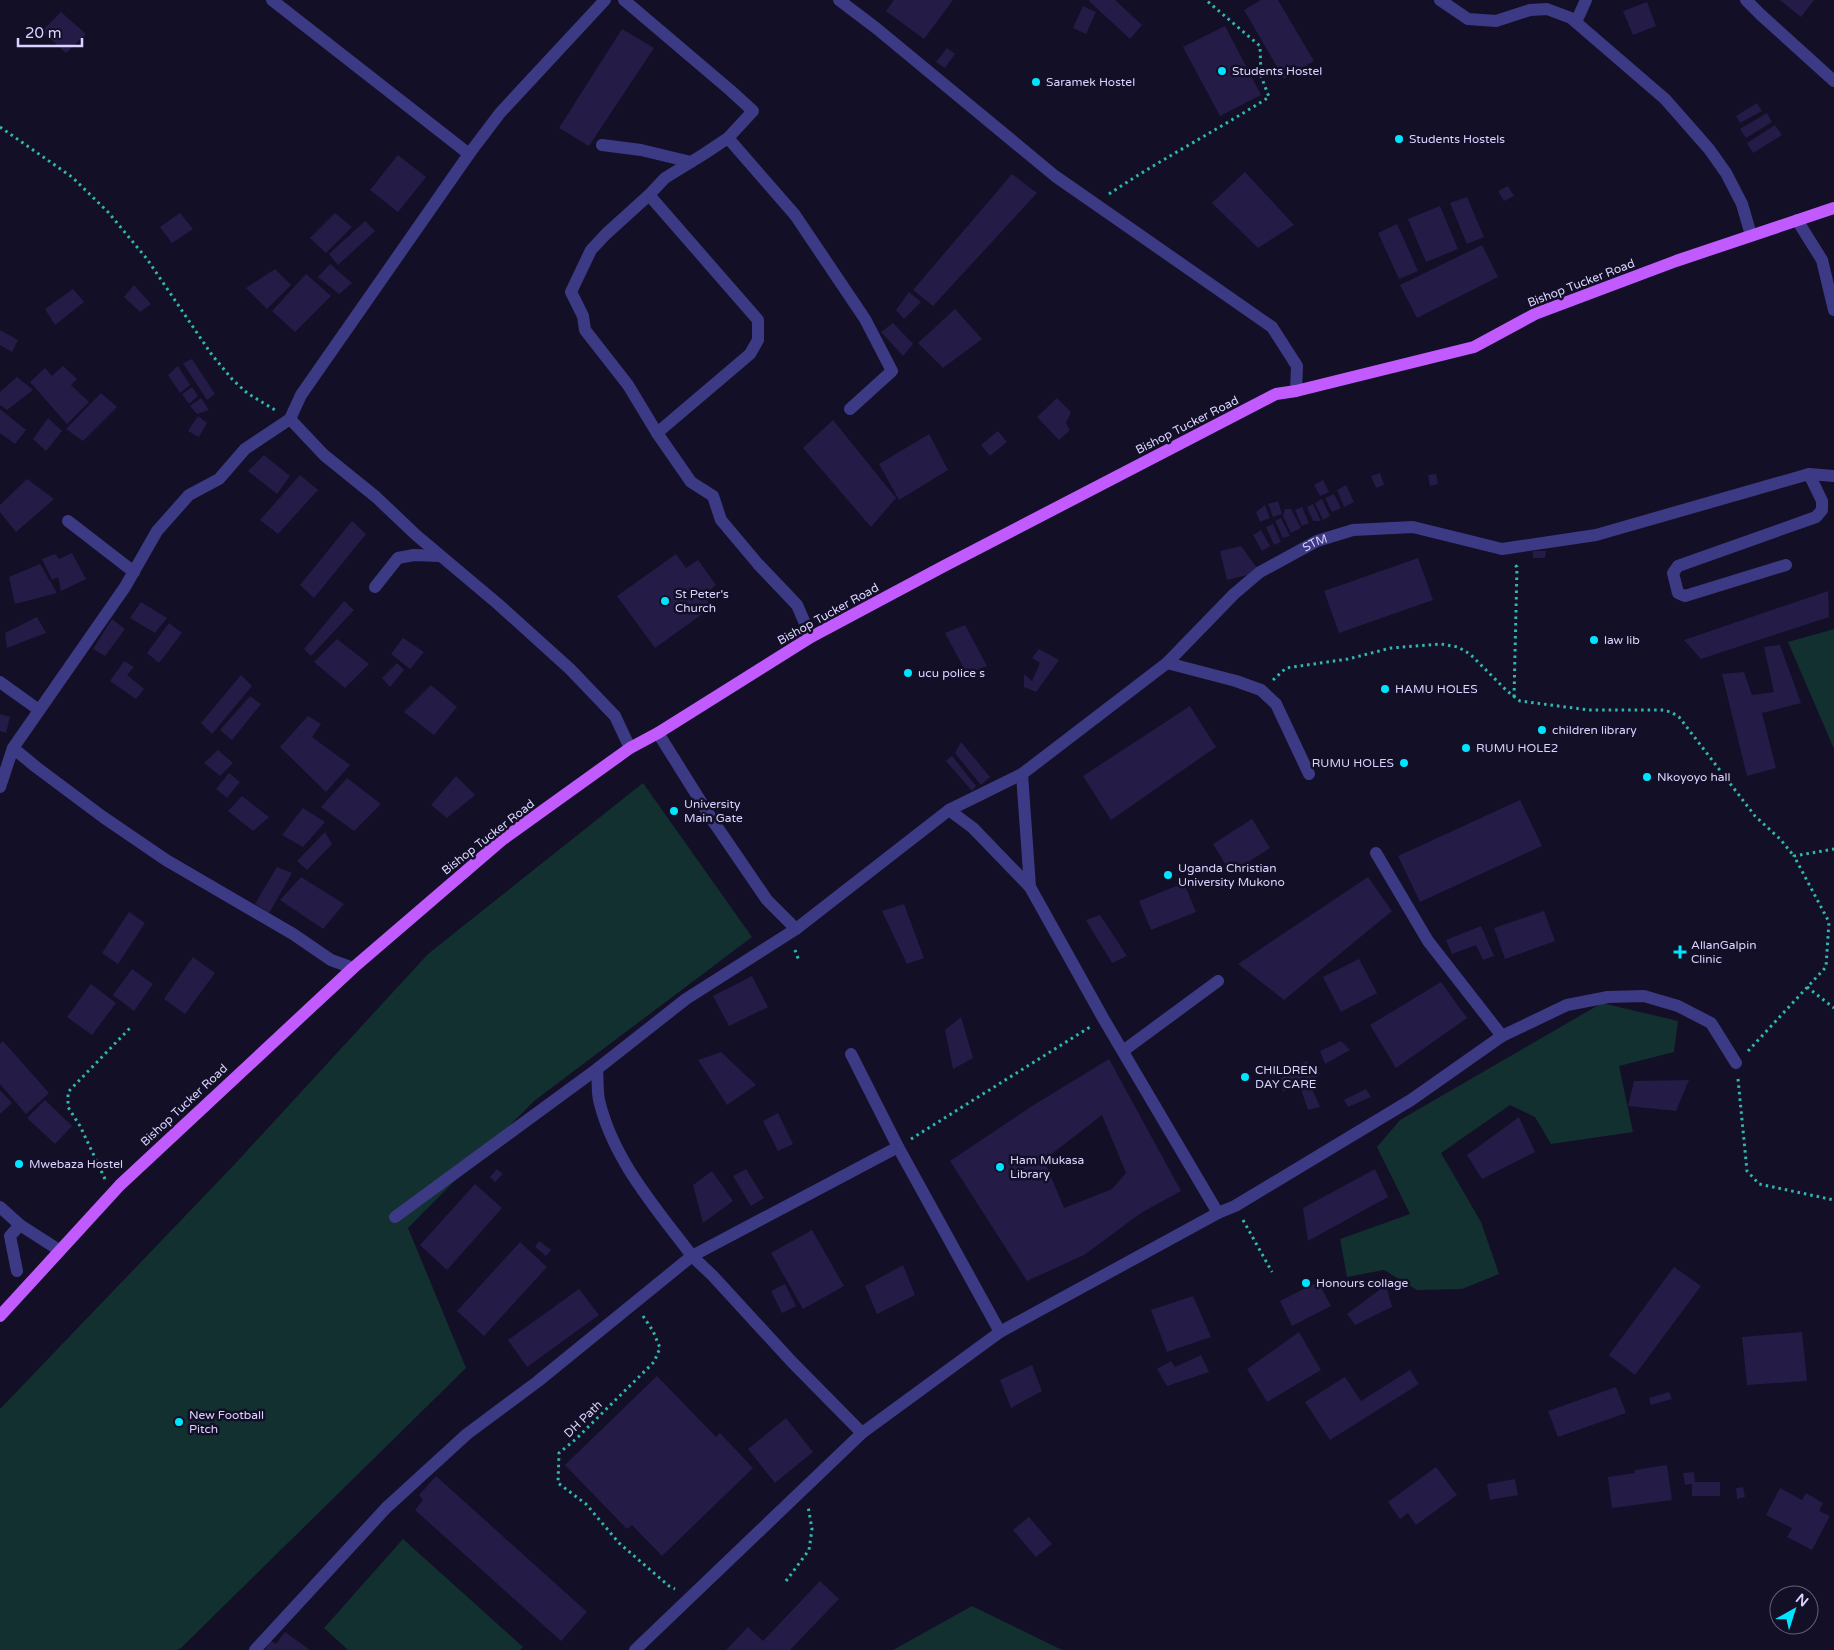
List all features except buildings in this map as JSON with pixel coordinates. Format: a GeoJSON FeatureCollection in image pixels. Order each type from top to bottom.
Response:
{"type":"FeatureCollection","features":[{"type":"Feature","properties":{"kind":"main road","name":"Bishop Tucker Road"},"geometry":{"type":"LineString","coordinates":[[0,1316],[120,1184],[353,968],[502,840],[630,748],[658,733],[812,637],[954,560],[1276,394],[1296,391],[1474,347],[1535,314],[1751,235],[1834,208]]}},
{"type":"Feature","properties":{"kind":"street"},"geometry":{"type":"LineString","coordinates":[[272,0],[469,154]]}},
{"type":"Feature","properties":{"kind":"street"},"geometry":{"type":"LineString","coordinates":[[0,787],[13,748],[125,587],[157,531],[189,496],[219,479],[245,449],[290,420],[301,395],[469,154],[500,113],[605,0]]}},
{"type":"Feature","properties":{"kind":"street"},"geometry":{"type":"LineString","coordinates":[[624,0],[753,111],[728,138],[665,178],[649,196],[591,250],[571,292],[583,316],[585,330],[628,385],[657,433],[691,482],[713,496],[720,520],[758,564],[798,605],[812,637]]}},
{"type":"Feature","properties":{"kind":"street"},"geometry":{"type":"LineString","coordinates":[[838,0],[876,28],[1055,176],[1272,327],[1296,366],[1296,391]]}},
{"type":"Feature","properties":{"kind":"street"},"geometry":{"type":"LineString","coordinates":[[1440,0],[1468,19],[1496,21],[1530,10],[1547,9],[1571,18],[1665,99],[1709,149],[1726,173],[1742,204],[1751,235]]}},
{"type":"Feature","properties":{"kind":"street"},"geometry":{"type":"LineString","coordinates":[[1576,22],[1586,0]]}},
{"type":"Feature","properties":{"kind":"street"},"geometry":{"type":"LineString","coordinates":[[1746,0],[1761,16],[1834,81]]}},
{"type":"Feature","properties":{"kind":"street"},"geometry":{"type":"LineString","coordinates":[[728,138],[795,215],[864,319],[892,371],[850,409]]}},
{"type":"Feature","properties":{"kind":"street"},"geometry":{"type":"LineString","coordinates":[[602,145],[641,150],[692,162]]}},
{"type":"Feature","properties":{"kind":"street"},"geometry":{"type":"LineString","coordinates":[[649,196],[758,320],[758,340],[750,354],[657,433]]}},
{"type":"Feature","properties":{"kind":"street"},"geometry":{"type":"LineString","coordinates":[[1798,220],[1822,260],[1834,310]]}},
{"type":"Feature","properties":{"kind":"street"},"geometry":{"type":"LineString","coordinates":[[290,420],[324,455],[376,497],[440,556],[498,604],[570,669],[615,716],[630,748]]}},
{"type":"Feature","properties":{"kind":"street"},"geometry":{"type":"LineString","coordinates":[[1809,474],[1834,476]]}},
{"type":"Feature","properties":{"kind":"street"},"geometry":{"type":"LineString","coordinates":[[1786,565],[1685,596],[1678,593],[1673,573],[1678,566],[1816,517],[1822,510],[1822,501],[1809,474]]}},
{"type":"Feature","properties":{"kind":"street","name":"STM"},"geometry":{"type":"LineString","coordinates":[[395,1217],[597,1069],[686,999],[796,929],[949,810],[1022,774],[1167,663],[1234,594],[1260,572],[1317,541],[1353,530],[1413,527],[1502,548],[1596,535],[1809,474]]}},
{"type":"Feature","properties":{"kind":"street"},"geometry":{"type":"LineString","coordinates":[[68,522],[134,572]]}},
{"type":"Feature","properties":{"kind":"street"},"geometry":{"type":"LineString","coordinates":[[375,587],[398,558],[414,555],[440,556]]}},
{"type":"Feature","properties":{"kind":"street"},"geometry":{"type":"LineString","coordinates":[[1167,663],[1236,681],[1261,690],[1276,704],[1309,774]]}},
{"type":"Feature","properties":{"kind":"street"},"geometry":{"type":"LineString","coordinates":[[0,682],[39,710]]}},
{"type":"Feature","properties":{"kind":"street"},"geometry":{"type":"LineString","coordinates":[[658,733],[713,821],[767,900],[796,929]]}},
{"type":"Feature","properties":{"kind":"street"},"geometry":{"type":"LineString","coordinates":[[13,748],[103,817],[166,860],[293,934],[331,960],[353,968]]}},
{"type":"Feature","properties":{"kind":"street"},"geometry":{"type":"LineString","coordinates":[[1022,774],[1030,887]]}},
{"type":"Feature","properties":{"kind":"street"},"geometry":{"type":"LineString","coordinates":[[949,810],[973,828],[1030,887],[1122,1051],[1218,1213]]}},
{"type":"Feature","properties":{"kind":"street"},"geometry":{"type":"LineString","coordinates":[[1376,854],[1428,941],[1502,1036]]}},
{"type":"Feature","properties":{"kind":"street"},"geometry":{"type":"LineString","coordinates":[[1122,1051],[1218,980]]}},
{"type":"Feature","properties":{"kind":"street"},"geometry":{"type":"LineString","coordinates":[[635,1650],[862,1433],[1000,1332],[1218,1213],[1235,1206],[1411,1100],[1502,1036],[1567,1005],[1608,998],[1644,996],[1678,1006],[1711,1023],[1736,1063]]}},
{"type":"Feature","properties":{"kind":"street"},"geometry":{"type":"LineString","coordinates":[[851,1054],[898,1147],[1000,1332]]}},
{"type":"Feature","properties":{"kind":"street"},"geometry":{"type":"LineString","coordinates":[[597,1069],[599,1099],[608,1128],[624,1163],[692,1256],[862,1433]]}},
{"type":"Feature","properties":{"kind":"street"},"geometry":{"type":"LineString","coordinates":[[255,1650],[393,1501],[466,1434],[537,1382],[692,1256],[898,1147]]}},
{"type":"Feature","properties":{"kind":"street"},"geometry":{"type":"LineString","coordinates":[[0,1207],[20,1225],[59,1250]]}},
{"type":"Feature","properties":{"kind":"street"},"geometry":{"type":"LineString","coordinates":[[17,1271],[10,1236],[20,1225]]}},
{"type":"Feature","properties":{"kind":"path"},"geometry":{"type":"LineString","coordinates":[[1098,205],[1102,198],[1140,173],[1177,150],[1225,125],[1269,97],[1261,76],[1260,46],[1206,0]]}},
{"type":"Feature","properties":{"kind":"path"},"geometry":{"type":"LineString","coordinates":[[0,127],[72,177],[108,212],[147,258],[212,356],[232,380],[247,393],[290,420]]}},
{"type":"Feature","properties":{"kind":"path"},"geometry":{"type":"LineString","coordinates":[[1514,698],[1517,567]]}},
{"type":"Feature","properties":{"kind":"path"},"geometry":{"type":"LineString","coordinates":[[1261,690],[1286,668],[1348,658],[1391,648],[1441,644],[1458,647],[1470,654],[1514,698],[1520,701],[1589,710],[1662,710],[1671,712],[1679,717],[1755,816],[1780,839],[1794,856],[1830,922],[1826,967],[1736,1063],[1747,1171],[1759,1184],[1834,1200]]}},
{"type":"Feature","properties":{"kind":"path"},"geometry":{"type":"LineString","coordinates":[[1794,856],[1834,849]]}},
{"type":"Feature","properties":{"kind":"path"},"geometry":{"type":"LineString","coordinates":[[1807,987],[1834,1008]]}},
{"type":"Feature","properties":{"kind":"path"},"geometry":{"type":"LineString","coordinates":[[898,1147],[1103,1018]]}},
{"type":"Feature","properties":{"kind":"path"},"geometry":{"type":"LineString","coordinates":[[120,1184],[104,1179],[80,1126],[68,1107],[68,1092],[131,1028]]}},
{"type":"Feature","properties":{"kind":"path"},"geometry":{"type":"LineString","coordinates":[[1235,1206],[1272,1272]]}},
{"type":"Feature","properties":{"kind":"path","name":"DH Path"},"geometry":{"type":"LineString","coordinates":[[635,1304],[653,1331],[660,1348],[654,1362],[576,1439],[559,1453],[558,1482],[586,1504],[619,1543],[669,1586],[691,1597]]}},
{"type":"Feature","properties":{"kind":"path"},"geometry":{"type":"LineString","coordinates":[[786,1581],[809,1550],[812,1529],[804,1489]]}},
{"type":"Feature","properties":{"kind":"green space"},"geometry":{"type":"Polygon","coordinates":[[[1834,629],[1834,749],[1788,642],[1834,629]]]}},
{"type":"Feature","properties":{"kind":"green space"},"geometry":{"type":"Polygon","coordinates":[[[643,783],[752,937],[534,1101],[408,1228],[466,1368],[181,1648],[177,1650],[0,1650],[0,1409],[233,1166],[428,954],[643,783]]]}},
{"type":"Feature","properties":{"kind":"green space"},"geometry":{"type":"Polygon","coordinates":[[[1602,1003],[1678,1021],[1674,1052],[1619,1066],[1633,1132],[1551,1144],[1535,1117],[1510,1105],[1441,1153],[1481,1222],[1499,1274],[1462,1289],[1417,1290],[1384,1270],[1347,1277],[1340,1239],[1410,1214],[1377,1147],[1400,1120],[1602,1003]]]}},
{"type":"Feature","properties":{"kind":"green space"},"geometry":{"type":"Polygon","coordinates":[[[403,1539],[523,1647],[520,1650],[348,1650],[324,1628],[403,1539]]]}},
{"type":"Feature","properties":{"kind":"green space"},"geometry":{"type":"Polygon","coordinates":[[[972,1606],[1062,1650],[893,1650],[972,1606]]]}},
{"type":"Feature","properties":{"kind":"place","name":"Students Hostel"},"geometry":{"type":"Point","coordinates":[1222,71]}},
{"type":"Feature","properties":{"kind":"place","name":"Saramek Hostel"},"geometry":{"type":"Point","coordinates":[1036,82]}},
{"type":"Feature","properties":{"kind":"place","name":"Students Hostels"},"geometry":{"type":"Point","coordinates":[1399,139]}},
{"type":"Feature","properties":{"kind":"place","name":"St Peter's Church"},"geometry":{"type":"Point","coordinates":[665,601]}},
{"type":"Feature","properties":{"kind":"place","name":"law lib"},"geometry":{"type":"Point","coordinates":[1594,640]}},
{"type":"Feature","properties":{"kind":"place","name":"ucu police s"},"geometry":{"type":"Point","coordinates":[908,673]}},
{"type":"Feature","properties":{"kind":"place","name":"HAMU HOLES"},"geometry":{"type":"Point","coordinates":[1385,689]}},
{"type":"Feature","properties":{"kind":"place","name":"children library"},"geometry":{"type":"Point","coordinates":[1542,730]}},
{"type":"Feature","properties":{"kind":"place","name":"RUMU HOLE2"},"geometry":{"type":"Point","coordinates":[1466,748]}},
{"type":"Feature","properties":{"kind":"place","name":"RUMU HOLES"},"geometry":{"type":"Point","coordinates":[1404,763]}},
{"type":"Feature","properties":{"kind":"place","name":"Nkoyoyo hall"},"geometry":{"type":"Point","coordinates":[1647,777]}},
{"type":"Feature","properties":{"kind":"place","name":"University Main Gate"},"geometry":{"type":"Point","coordinates":[674,811]}},
{"type":"Feature","properties":{"kind":"place","name":"Uganda Christian University Mukono"},"geometry":{"type":"Point","coordinates":[1168,875]}},
{"type":"Feature","properties":{"kind":"place","name":"AllanGalpin Clinic"},"geometry":{"type":"Point","coordinates":[1680,952]}},
{"type":"Feature","properties":{"kind":"place","name":"CHILDREN DAY CARE"},"geometry":{"type":"Point","coordinates":[1245,1077]}},
{"type":"Feature","properties":{"kind":"place","name":"Mwebaza Hostel"},"geometry":{"type":"Point","coordinates":[19,1164]}},
{"type":"Feature","properties":{"kind":"place","name":"Ham Mukasa Library"},"geometry":{"type":"Point","coordinates":[1000,1167]}},
{"type":"Feature","properties":{"kind":"place","name":"Honours collage"},"geometry":{"type":"Point","coordinates":[1306,1283]}},
{"type":"Feature","properties":{"kind":"place","name":"New Football Pitch"},"geometry":{"type":"Point","coordinates":[179,1422]}}]}
